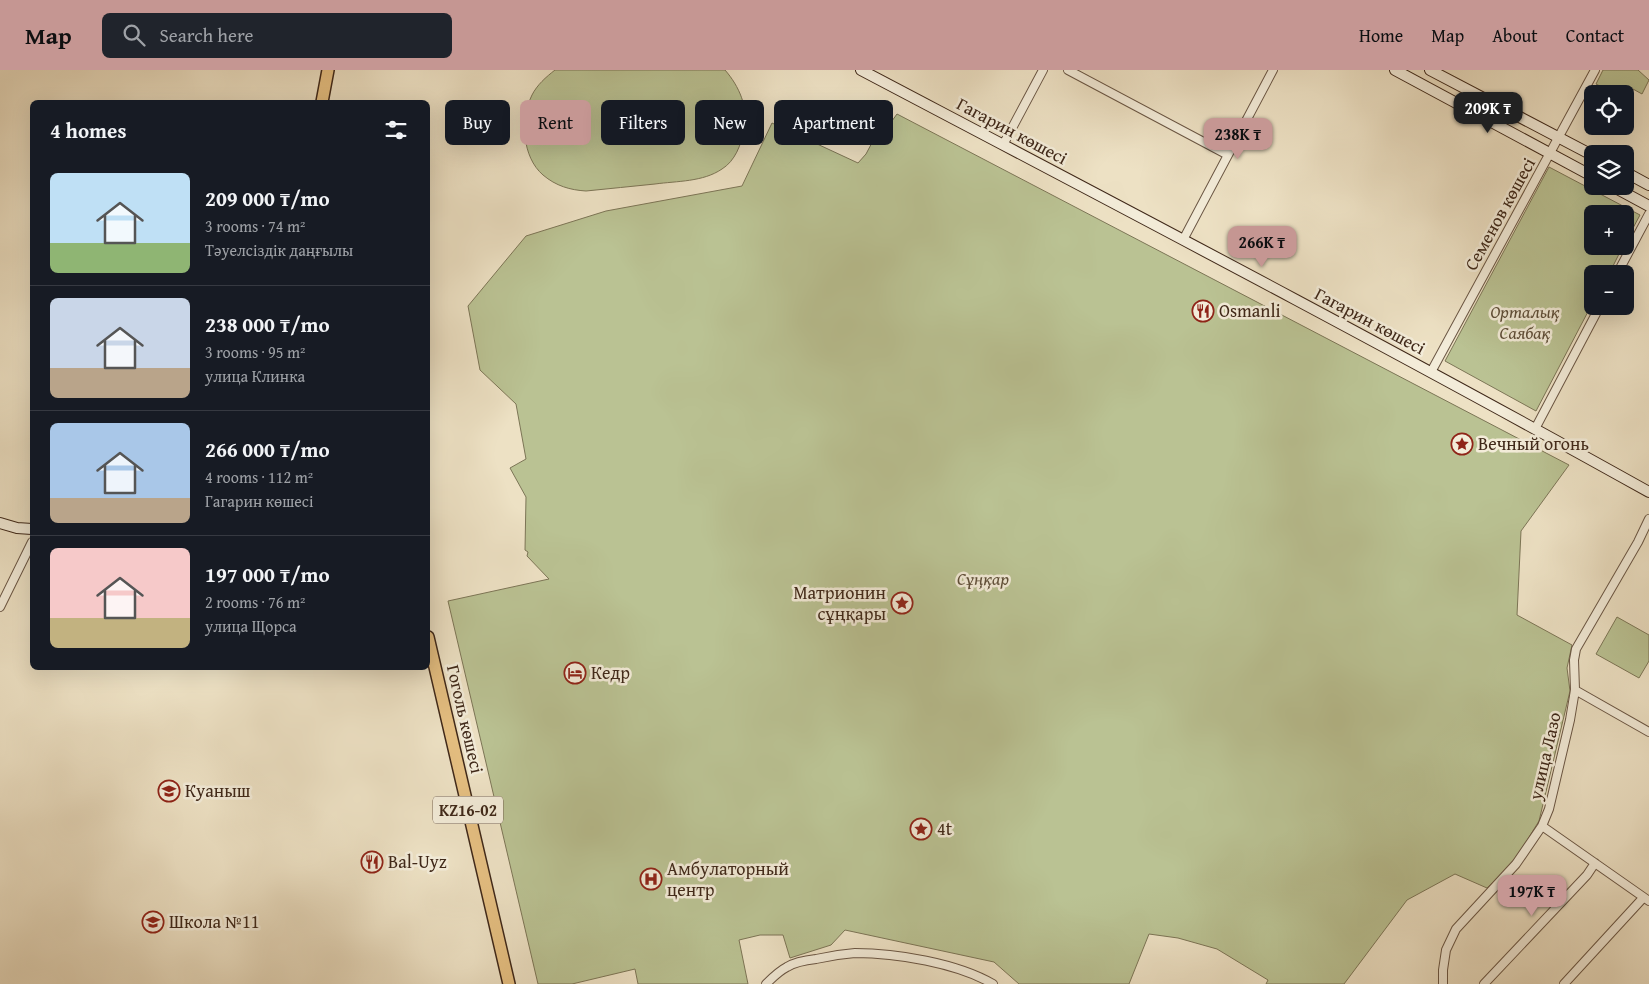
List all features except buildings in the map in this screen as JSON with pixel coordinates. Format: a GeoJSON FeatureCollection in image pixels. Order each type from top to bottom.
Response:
{"type":"FeatureCollection","features":[{"type":"Feature","properties":{"kind":"main road"},"geometry":{"type":"LineString","coordinates":[[322,100],[328,70]]}},
{"type":"Feature","properties":{"kind":"main road","name":"Гоголь көшесі"},"geometry":{"type":"LineString","coordinates":[[430,646],[508,984]]}},
{"type":"Feature","properties":{"kind":"street","name":"Гагарин көшесі"},"geometry":{"type":"LineString","coordinates":[[861,70],[1431,372],[1649,492]]}},
{"type":"Feature","properties":{"kind":"street"},"geometry":{"type":"LineString","coordinates":[[1004,145],[1044,70]]}},
{"type":"Feature","properties":{"kind":"street"},"geometry":{"type":"LineString","coordinates":[[1068,70],[1228,155]]}},
{"type":"Feature","properties":{"kind":"street"},"geometry":{"type":"LineString","coordinates":[[1183,240],[1272,70]]}},
{"type":"Feature","properties":{"kind":"street"},"geometry":{"type":"LineString","coordinates":[[1395,70],[1584,172]]}},
{"type":"Feature","properties":{"kind":"street"},"geometry":{"type":"LineString","coordinates":[[1430,70],[1584,151]]}},
{"type":"Feature","properties":{"kind":"street","name":"Семенов көшесі"},"geometry":{"type":"LineString","coordinates":[[1431,372],[1595,70]]}},
{"type":"Feature","properties":{"kind":"street"},"geometry":{"type":"LineString","coordinates":[[1634,177],[1649,185]]}},
{"type":"Feature","properties":{"kind":"street"},"geometry":{"type":"LineString","coordinates":[[1629,195],[1649,206]]}},
{"type":"Feature","properties":{"kind":"street"},"geometry":{"type":"LineString","coordinates":[[1622,265],[1649,214]]}},
{"type":"Feature","properties":{"kind":"street"},"geometry":{"type":"LineString","coordinates":[[1535,429],[1595,315]]}},
{"type":"Feature","properties":{"kind":"street","name":"улица Лазо"},"geometry":{"type":"LineString","coordinates":[[1443,984],[1446,950],[1456,928],[1516,864],[1542,826],[1549,810],[1570,720],[1575,690],[1574,660],[1576,649],[1649,520]]}},
{"type":"Feature","properties":{"kind":"street"},"geometry":{"type":"LineString","coordinates":[[0,523],[17,528],[30,529]]}},
{"type":"Feature","properties":{"kind":"street"},"geometry":{"type":"LineString","coordinates":[[0,607],[30,546]]}},
{"type":"Feature","properties":{"kind":"street"},"geometry":{"type":"LineString","coordinates":[[1575,690],[1649,732]]}},
{"type":"Feature","properties":{"kind":"street"},"geometry":{"type":"LineString","coordinates":[[1542,826],[1646,900],[1564,984]]}},
{"type":"Feature","properties":{"kind":"street"},"geometry":{"type":"LineString","coordinates":[[1484,984],[1587,875],[1595,863]]}},
{"type":"Feature","properties":{"kind":"street"},"geometry":{"type":"LineString","coordinates":[[766,984],[788,966],[808,960],[854,953],[901,957],[933,963],[959,969],[981,977],[993,984]]}},
{"type":"Feature","properties":{"kind":"green space"},"geometry":{"type":"Polygon","coordinates":[[[555,70],[725,70],[735,83],[742,100],[695,100],[695,145],[740,145],[727,166],[698,179],[586,191],[574,190],[558,185],[543,175],[536,167],[526,145],[591,145],[591,100],[530,100],[542,81],[555,70]]]}},
{"type":"Feature","properties":{"kind":"green space"},"geometry":{"type":"Polygon","coordinates":[[[1603,70],[1638,70],[1649,80],[1642,94],[1634,90],[1634,85],[1596,84],[1603,70]]]}},
{"type":"Feature","properties":{"kind":"green space","name":"Сұңқар"},"geometry":{"type":"Polygon","coordinates":[[[897,114],[1569,465],[1521,531],[1517,615],[1572,645],[1567,668],[1570,691],[1539,821],[1513,863],[1487,888],[1455,874],[1407,900],[1344,984],[1266,984],[1268,980],[1217,949],[1178,938],[1149,934],[1129,984],[1019,984],[994,962],[845,930],[831,945],[790,958],[783,935],[760,935],[739,940],[748,984],[638,984],[635,969],[572,984],[538,984],[448,601],[549,579],[527,556],[528,552],[525,550],[526,497],[510,468],[526,459],[516,404],[480,370],[468,306],[526,236],[606,211],[742,186],[762,145],[764,145],[764,140],[772,123],[774,124],[774,145],[819,145],[858,163],[871,145],[893,145],[893,120],[897,114]]]}},
{"type":"Feature","properties":{"kind":"green space","name":"Орталық Саябақ"},"geometry":{"type":"Polygon","coordinates":[[[1549,167],[1584,185],[1584,195],[1602,195],[1621,205],[1584,205],[1584,255],[1618,255],[1614,265],[1584,265],[1584,315],[1586,315],[1536,411],[1445,361],[1549,167]]]}},
{"type":"Feature","properties":{"kind":"green space","name":"Орталық Саябақ"},"geometry":{"type":"Polygon","coordinates":[[[1634,212],[1640,215],[1634,226],[1634,212]]]}},
{"type":"Feature","properties":{"kind":"green space"},"geometry":{"type":"Polygon","coordinates":[[[1617,617],[1649,635],[1649,661],[1639,678],[1596,654],[1617,617]]]}},
{"type":"Feature","properties":{"kind":"place","name":"Osmanli"},"geometry":{"type":"Point","coordinates":[1203,311]}},
{"type":"Feature","properties":{"kind":"place","name":"Вечный огонь"},"geometry":{"type":"Point","coordinates":[1462,444]}},
{"type":"Feature","properties":{"kind":"place","name":"Матрионин сұңқары"},"geometry":{"type":"Point","coordinates":[902,603]}},
{"type":"Feature","properties":{"kind":"place","name":"Кедр"},"geometry":{"type":"Point","coordinates":[575,673]}},
{"type":"Feature","properties":{"kind":"place","name":"Куаныш"},"geometry":{"type":"Point","coordinates":[169,791]}},
{"type":"Feature","properties":{"kind":"place","name":"4t"},"geometry":{"type":"Point","coordinates":[921,829]}},
{"type":"Feature","properties":{"kind":"place","name":"Bal-Uyz"},"geometry":{"type":"Point","coordinates":[372,862]}},
{"type":"Feature","properties":{"kind":"place","name":"Амбулаторный центр"},"geometry":{"type":"Point","coordinates":[651,879]}},
{"type":"Feature","properties":{"kind":"place","name":"Школа №11"},"geometry":{"type":"Point","coordinates":[153,922]}}]}
